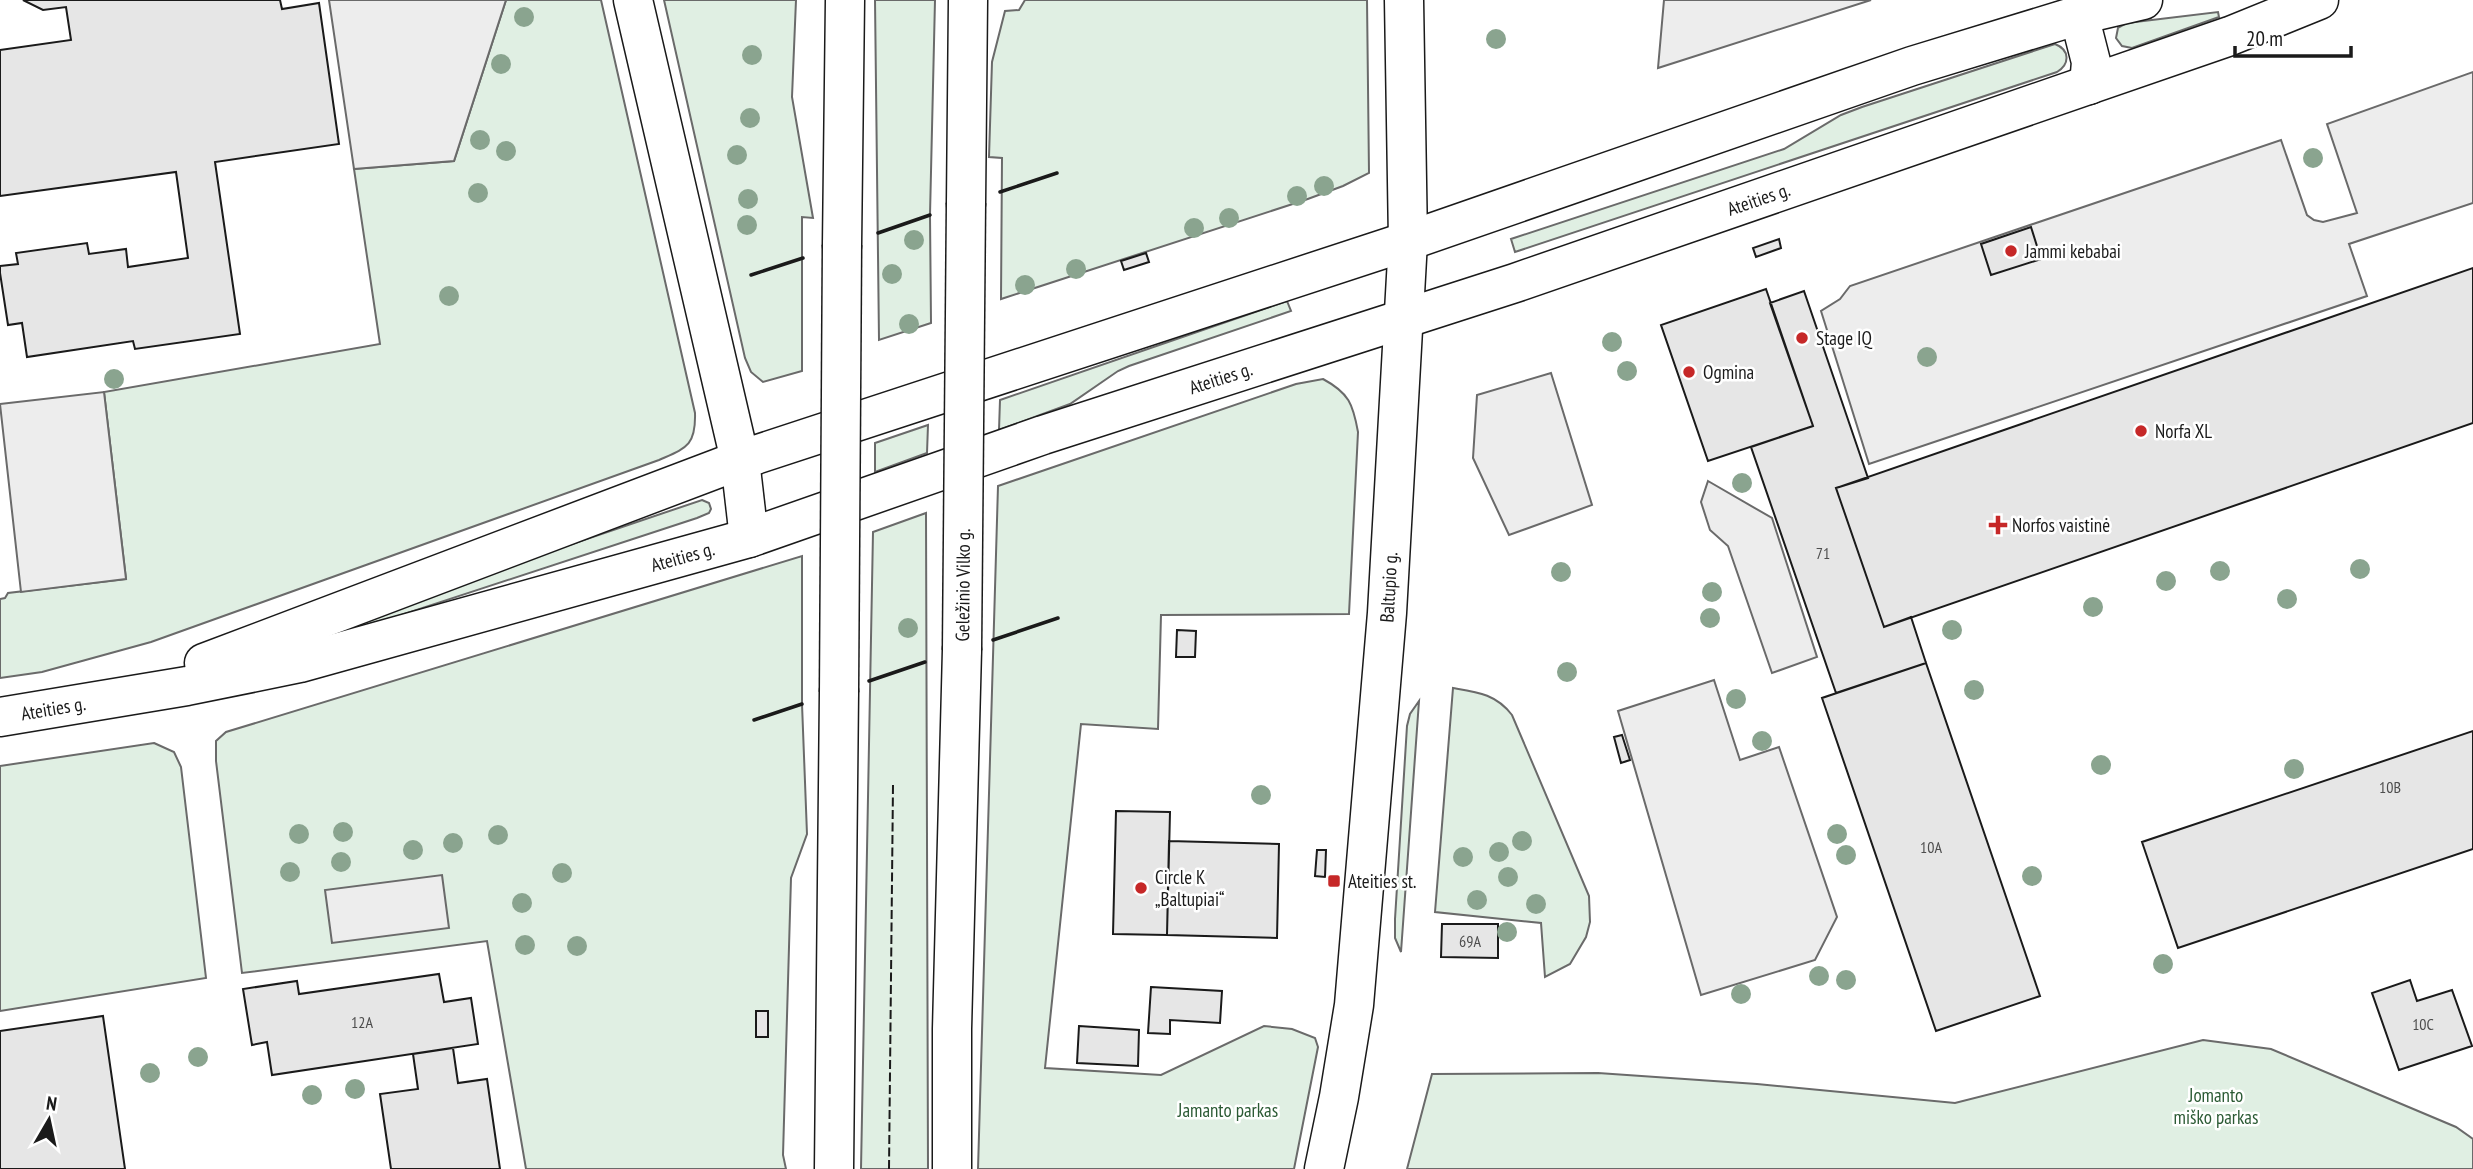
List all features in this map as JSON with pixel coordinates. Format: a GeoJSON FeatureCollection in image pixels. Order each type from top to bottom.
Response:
{"type":"FeatureCollection","features":[{"type":"Feature","properties":{"kind":"main road"},"geometry":{"type":"LineString","coordinates":[[633,0],[740,460],[749,538]]}},
{"type":"Feature","properties":{"kind":"main road"},"geometry":{"type":"LineString","coordinates":[[834,1169],[845,0]]}},
{"type":"Feature","properties":{"kind":"main road","name":"Geležinio Vilko g."},"geometry":{"type":"LineString","coordinates":[[952,1169],[952,1029],[962,650],[968,0]]}},
{"type":"Feature","properties":{"kind":"main road","name":"Baltupio g."},"geometry":{"type":"LineString","coordinates":[[1324,1169],[1354,1005],[1388,599],[1408,241],[1404,0]]}},
{"type":"Feature","properties":{"kind":"main road","name":"Ateities g."},"geometry":{"type":"LineString","coordinates":[[107,700],[740,460],[1408,241],[1912,66],[2078,15],[2143,0]]}},
{"type":"Feature","properties":{"kind":"main road","name":"Ateities g."},"geometry":{"type":"LineString","coordinates":[[0,717],[107,700],[300,663],[749,538],[1043,435],[1404,319],[2089,85],[2230,36],[2319,0]]}},
{"type":"Feature","properties":{"kind":"main road"},"geometry":{"type":"LineString","coordinates":[[2078,15],[2091,62],[2089,85]]}},
{"type":"Feature","properties":{"kind":"green space"},"geometry":{"type":"Polygon","coordinates":[[[506,0],[601,0],[695,413],[694,433],[688,444],[659,460],[151,642],[42,672],[0,678],[0,599],[5,598],[8,593],[126,579],[104,392],[380,344],[354,169],[454,161],[506,0]]]}},
{"type":"Feature","properties":{"kind":"green space"},"geometry":{"type":"Polygon","coordinates":[[[664,0],[796,0],[792,97],[813,218],[802,217],[802,371],[763,382],[751,372],[745,358],[664,0]]]}},
{"type":"Feature","properties":{"kind":"green space"},"geometry":{"type":"Polygon","coordinates":[[[875,0],[935,0],[930,215],[931,323],[879,340],[875,0]]]}},
{"type":"Feature","properties":{"kind":"green space"},"geometry":{"type":"Polygon","coordinates":[[[1025,0],[1367,0],[1369,173],[1305,200],[1001,299],[1002,158],[989,157],[992,62],[1005,11],[1019,10],[1025,0]]]}},
{"type":"Feature","properties":{"kind":"green space"},"geometry":{"type":"Polygon","coordinates":[[[2218,12],[2219,17],[2132,48],[2122,46],[2116,38],[2118,28],[2127,23],[2218,12]]]}},
{"type":"Feature","properties":{"kind":"green space"},"geometry":{"type":"Polygon","coordinates":[[[2055,44],[2066,53],[2066,61],[2057,72],[1515,252],[1511,239],[1784,149],[1841,115],[2055,44]]]}},
{"type":"Feature","properties":{"kind":"green space"},"geometry":{"type":"Polygon","coordinates":[[[1287,301],[1291,311],[1129,366],[1070,404],[999,430],[1000,400],[1287,301]]]}},
{"type":"Feature","properties":{"kind":"green space","name":"Jamanto parkas"},"geometry":{"type":"Polygon","coordinates":[[[1323,379],[1339,389],[1348,400],[1358,432],[1349,614],[1161,615],[1158,729],[1081,724],[1045,1068],[1161,1075],[1264,1026],[1292,1029],[1315,1038],[1318,1047],[1294,1169],[978,1169],[998,486],[1296,384],[1323,379]]]}},
{"type":"Feature","properties":{"kind":"green space"},"geometry":{"type":"Polygon","coordinates":[[[928,425],[927,453],[875,472],[875,443],[928,425]]]}},
{"type":"Feature","properties":{"kind":"green space"},"geometry":{"type":"Polygon","coordinates":[[[702,500],[709,503],[711,509],[709,513],[697,518],[221,674],[220,663],[702,500]]]}},
{"type":"Feature","properties":{"kind":"green space"},"geometry":{"type":"Polygon","coordinates":[[[926,513],[928,1169],[861,1169],[873,532],[926,513]]]}},
{"type":"Feature","properties":{"kind":"green space"},"geometry":{"type":"Polygon","coordinates":[[[802,556],[802,704],[807,834],[791,878],[783,1155],[786,1169],[526,1169],[487,941],[242,973],[216,761],[216,741],[226,732],[802,556]]]}},
{"type":"Feature","properties":{"kind":"green space"},"geometry":{"type":"Polygon","coordinates":[[[1453,688],[1493,698],[1512,715],[1589,896],[1590,922],[1586,937],[1570,964],[1545,977],[1541,923],[1435,912],[1453,688]]]}},
{"type":"Feature","properties":{"kind":"green space"},"geometry":{"type":"Polygon","coordinates":[[[1419,701],[1401,952],[1395,938],[1395,919],[1407,726],[1410,714],[1419,701]]]}},
{"type":"Feature","properties":{"kind":"green space"},"geometry":{"type":"Polygon","coordinates":[[[154,743],[174,752],[181,767],[206,978],[0,1011],[0,766],[154,743]]]}},
{"type":"Feature","properties":{"kind":"green space","name":"Jomanto miško parkas"},"geometry":{"type":"Polygon","coordinates":[[[2203,1040],[2271,1049],[2456,1127],[2473,1139],[2473,1169],[1407,1169],[1432,1074],[1598,1073],[1757,1084],[1955,1103],[2203,1040]]]}},
{"type":"Feature","properties":{"kind":"shaded area"},"geometry":{"type":"Polygon","coordinates":[[[329,0],[506,0],[454,161],[354,169],[329,0]]]}},
{"type":"Feature","properties":{"kind":"shaded area"},"geometry":{"type":"Polygon","coordinates":[[[1664,0],[1871,0],[1658,68],[1664,0]]]}},
{"type":"Feature","properties":{"kind":"shaded area"},"geometry":{"type":"Polygon","coordinates":[[[2473,72],[2473,203],[2349,244],[2367,296],[1869,464],[1821,311],[1840,299],[1850,286],[2281,140],[2307,215],[2323,222],[2357,213],[2327,124],[2473,72]]]}},
{"type":"Feature","properties":{"kind":"shaded area"},"geometry":{"type":"Polygon","coordinates":[[[1551,373],[1592,505],[1509,535],[1473,458],[1477,395],[1551,373]]]}},
{"type":"Feature","properties":{"kind":"shaded area"},"geometry":{"type":"Polygon","coordinates":[[[104,392],[126,579],[21,592],[0,404],[104,392]]]}},
{"type":"Feature","properties":{"kind":"shaded area"},"geometry":{"type":"Polygon","coordinates":[[[1708,481],[1772,518],[1817,657],[1772,673],[1728,546],[1710,530],[1701,502],[1708,481]]]}},
{"type":"Feature","properties":{"kind":"shaded area"},"geometry":{"type":"Polygon","coordinates":[[[1714,680],[1740,760],[1779,747],[1837,917],[1815,960],[1701,995],[1618,711],[1714,680]]]}},
{"type":"Feature","properties":{"kind":"shaded area"},"geometry":{"type":"Polygon","coordinates":[[[442,875],[449,928],[332,943],[325,890],[442,875]]]}},
{"type":"Feature","properties":{"kind":"building"},"geometry":{"type":"Polygon","coordinates":[[[23,0],[280,0],[282,9],[319,3],[339,144],[215,162],[240,334],[135,349],[133,341],[27,357],[22,323],[8,325],[0,273],[0,266],[18,264],[16,253],[87,243],[89,254],[126,249],[128,267],[188,258],[176,172],[0,196],[0,50],[71,40],[66,7],[43,10],[23,0]]]}},
{"type":"Feature","properties":{"kind":"building","name":"Jammi kebabai"},"geometry":{"type":"Polygon","coordinates":[[[2031,227],[2041,259],[1991,275],[1981,244],[2031,227]]]}},
{"type":"Feature","properties":{"kind":"building"},"geometry":{"type":"Polygon","coordinates":[[[1779,239],[1781,248],[1756,257],[1753,248],[1779,239]]]}},
{"type":"Feature","properties":{"kind":"building"},"geometry":{"type":"Polygon","coordinates":[[[1146,253],[1149,262],[1124,270],[1121,261],[1146,253]]]}},
{"type":"Feature","properties":{"kind":"building"},"geometry":{"type":"Polygon","coordinates":[[[2473,268],[2473,423],[1884,627],[1836,488],[2473,268]]]}},
{"type":"Feature","properties":{"kind":"building"},"geometry":{"type":"Polygon","coordinates":[[[1766,289],[1813,426],[1708,461],[1661,325],[1766,289]]]}},
{"type":"Feature","properties":{"kind":"building"},"geometry":{"type":"Polygon","coordinates":[[[1804,291],[1868,478],[1836,488],[1884,627],[1911,617],[1926,663],[1836,693],[1751,447],[1813,426],[1770,303],[1804,291]]]}},
{"type":"Feature","properties":{"kind":"building"},"geometry":{"type":"Polygon","coordinates":[[[1177,630],[1196,631],[1195,657],[1176,657],[1177,630]]]}},
{"type":"Feature","properties":{"kind":"building"},"geometry":{"type":"Polygon","coordinates":[[[1926,663],[2040,996],[1936,1031],[1822,698],[1926,663]]]}},
{"type":"Feature","properties":{"kind":"building"},"geometry":{"type":"Polygon","coordinates":[[[2473,731],[2473,849],[2178,948],[2142,842],[2473,731]]]}},
{"type":"Feature","properties":{"kind":"building"},"geometry":{"type":"Polygon","coordinates":[[[1622,735],[1630,760],[1621,763],[1614,737],[1622,735]]]}},
{"type":"Feature","properties":{"kind":"building","name":"Circle K „Baltupiai“"},"geometry":{"type":"Polygon","coordinates":[[[1116,811],[1170,812],[1167,935],[1113,934],[1116,811]]]}},
{"type":"Feature","properties":{"kind":"building"},"geometry":{"type":"Polygon","coordinates":[[[1169,841],[1279,844],[1277,938],[1167,935],[1169,841]]]}},
{"type":"Feature","properties":{"kind":"building"},"geometry":{"type":"Polygon","coordinates":[[[1317,850],[1326,850],[1325,877],[1315,876],[1317,850]]]}},
{"type":"Feature","properties":{"kind":"building"},"geometry":{"type":"Polygon","coordinates":[[[1442,924],[1498,924],[1498,958],[1441,957],[1442,924]]]}},
{"type":"Feature","properties":{"kind":"building"},"geometry":{"type":"Polygon","coordinates":[[[439,974],[444,1002],[471,998],[478,1044],[272,1075],[267,1042],[252,1045],[243,989],[297,981],[299,994],[439,974]]]}},
{"type":"Feature","properties":{"kind":"building"},"geometry":{"type":"Polygon","coordinates":[[[2410,980],[2417,1001],[2452,990],[2472,1046],[2399,1070],[2372,993],[2410,980]]]}},
{"type":"Feature","properties":{"kind":"building"},"geometry":{"type":"Polygon","coordinates":[[[1151,987],[1222,991],[1220,1023],[1170,1020],[1170,1034],[1148,1033],[1151,987]]]}},
{"type":"Feature","properties":{"kind":"building"},"geometry":{"type":"Polygon","coordinates":[[[756,1011],[768,1011],[768,1037],[756,1037],[756,1011]]]}},
{"type":"Feature","properties":{"kind":"building"},"geometry":{"type":"Polygon","coordinates":[[[103,1016],[125,1169],[0,1169],[0,1031],[103,1016]]]}},
{"type":"Feature","properties":{"kind":"building"},"geometry":{"type":"Polygon","coordinates":[[[1079,1026],[1139,1030],[1138,1066],[1077,1063],[1079,1026]]]}},
{"type":"Feature","properties":{"kind":"building"},"geometry":{"type":"Polygon","coordinates":[[[453,1048],[458,1083],[487,1079],[500,1169],[391,1169],[380,1094],[418,1089],[413,1054],[453,1048]]]}},
{"type":"Feature","properties":{"kind":"fence"},"geometry":{"type":"LineString","coordinates":[[889,1169],[893,785]]}},
{"type":"Feature","properties":{"kind":"wall"},"geometry":{"type":"LineString","coordinates":[[1000,192],[1057,173]]}},
{"type":"Feature","properties":{"kind":"wall"},"geometry":{"type":"LineString","coordinates":[[878,233],[930,215]]}},
{"type":"Feature","properties":{"kind":"wall"},"geometry":{"type":"LineString","coordinates":[[751,275],[803,258]]}},
{"type":"Feature","properties":{"kind":"wall"},"geometry":{"type":"LineString","coordinates":[[993,640],[1058,618]]}},
{"type":"Feature","properties":{"kind":"wall"},"geometry":{"type":"LineString","coordinates":[[869,681],[925,662]]}},
{"type":"Feature","properties":{"kind":"wall"},"geometry":{"type":"LineString","coordinates":[[754,720],[802,704]]}},
{"type":"Feature","properties":{"kind":"place","name":"Jammi kebabai"},"geometry":{"type":"Point","coordinates":[2011,251]}},
{"type":"Feature","properties":{"kind":"place","name":"Stage IQ"},"geometry":{"type":"Point","coordinates":[1802,338]}},
{"type":"Feature","properties":{"kind":"place","name":"Ogmina"},"geometry":{"type":"Point","coordinates":[1689,372]}},
{"type":"Feature","properties":{"kind":"place","name":"Norfa XL"},"geometry":{"type":"Point","coordinates":[2141,431]}},
{"type":"Feature","properties":{"kind":"place","name":"Norfos vaistinė"},"geometry":{"type":"Point","coordinates":[1998,525]}},
{"type":"Feature","properties":{"kind":"place","name":"Ateities st."},"geometry":{"type":"Point","coordinates":[1334,881]}},
{"type":"Feature","properties":{"kind":"place","name":"Circle K „Baltupiai“"},"geometry":{"type":"Point","coordinates":[1141,888]}}]}
